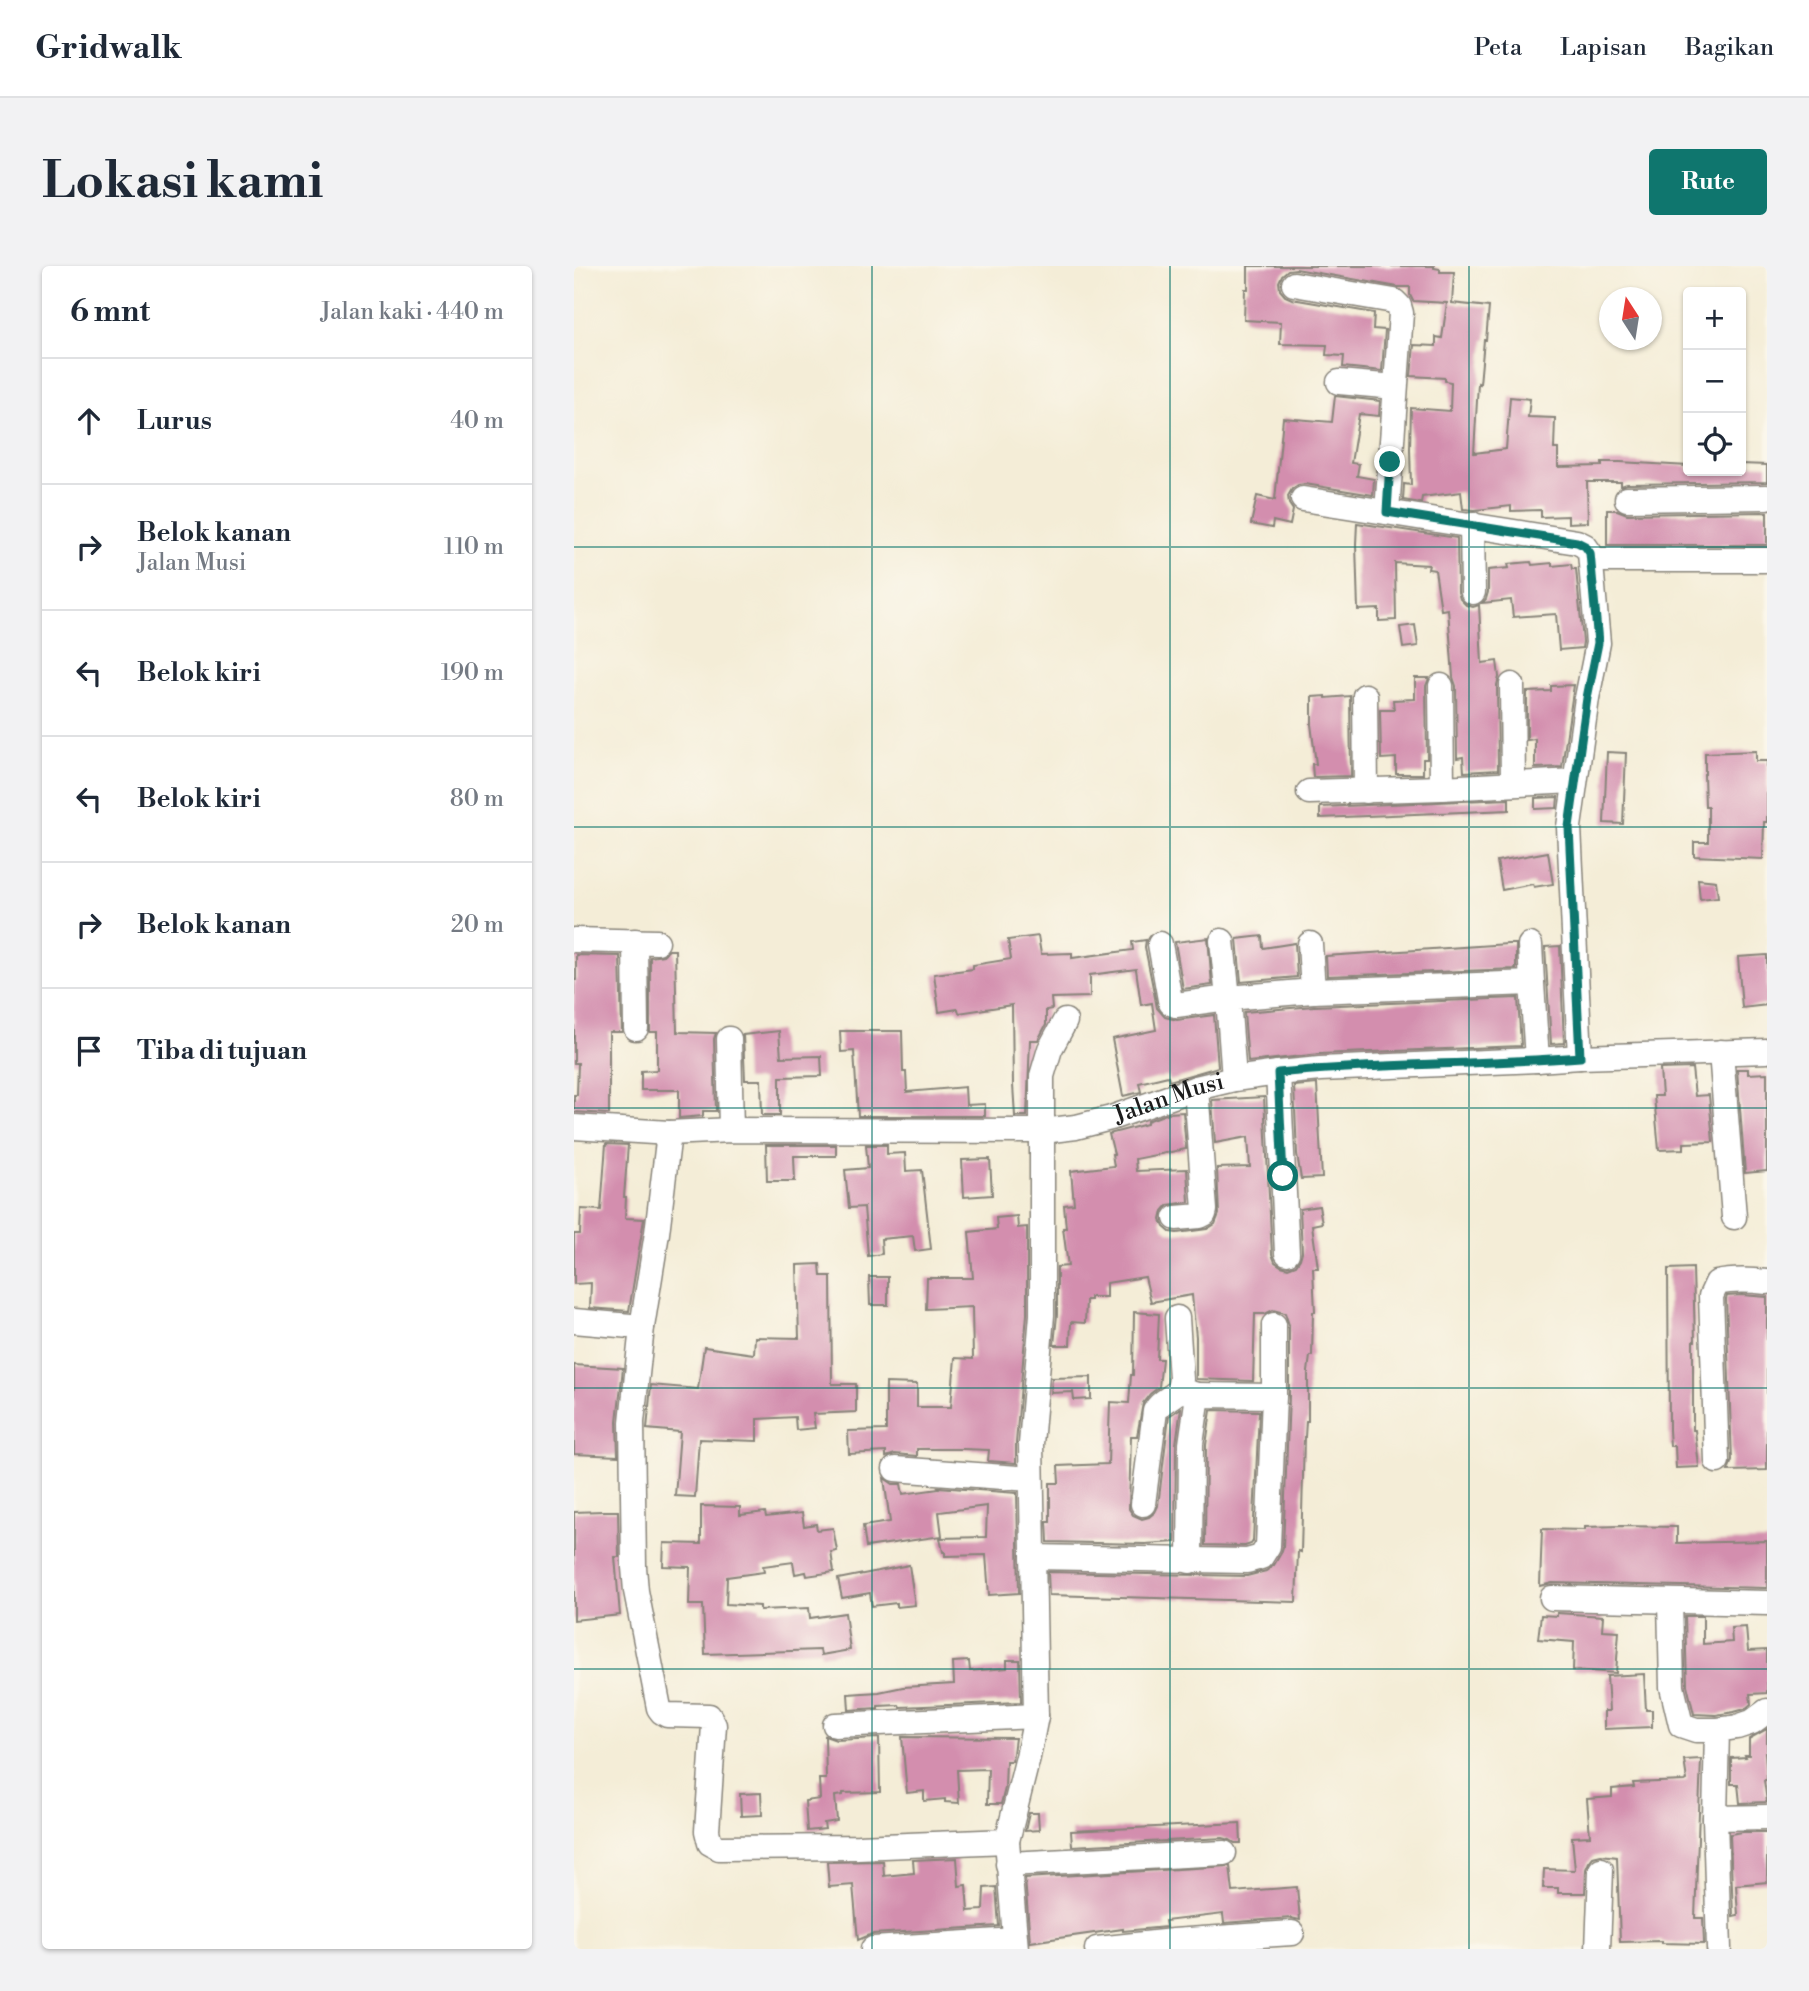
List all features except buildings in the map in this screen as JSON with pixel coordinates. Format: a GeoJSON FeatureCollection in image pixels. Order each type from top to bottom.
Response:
{"type":"FeatureCollection","features":[{"type":"Feature","properties":{"kind":"street"},"geometry":{"type":"LineString","coordinates":[[1294,284],[1394,301],[1399,306],[1401,313],[1387,512]]}},
{"type":"Feature","properties":{"kind":"street"},"geometry":{"type":"LineString","coordinates":[[1339,382],[1395,387]]}},
{"type":"Feature","properties":{"kind":"street"},"geometry":{"type":"LineString","coordinates":[[1627,499],[1767,496]]}},
{"type":"Feature","properties":{"kind":"street"},"geometry":{"type":"LineString","coordinates":[[1303,499],[1577,542],[1585,546],[1592,560],[1598,643],[1574,781],[1569,827],[1580,1057]]}},
{"type":"Feature","properties":{"kind":"street"},"geometry":{"type":"LineString","coordinates":[[1472,524],[1473,592]]}},
{"type":"Feature","properties":{"kind":"street"},"geometry":{"type":"LineString","coordinates":[[1592,560],[1767,560]]}},
{"type":"Feature","properties":{"kind":"street"},"geometry":{"type":"LineString","coordinates":[[1511,685],[1513,784]]}},
{"type":"Feature","properties":{"kind":"street"},"geometry":{"type":"LineString","coordinates":[[1441,686],[1443,788]]}},
{"type":"Feature","properties":{"kind":"street"},"geometry":{"type":"LineString","coordinates":[[1364,696],[1366,791]]}},
{"type":"Feature","properties":{"kind":"street"},"geometry":{"type":"LineString","coordinates":[[1309,792],[1574,781]]}},
{"type":"Feature","properties":{"kind":"street"},"geometry":{"type":"LineString","coordinates":[[574,940],[646,941],[636,1028]]}},
{"type":"Feature","properties":{"kind":"street"},"geometry":{"type":"LineString","coordinates":[[1222,941],[1234,1079]]}},
{"type":"Feature","properties":{"kind":"street"},"geometry":{"type":"LineString","coordinates":[[1160,944],[1171,1003],[1177,1005],[1313,991],[1532,983]]}},
{"type":"Feature","properties":{"kind":"street"},"geometry":{"type":"LineString","coordinates":[[1310,944],[1313,991]]}},
{"type":"Feature","properties":{"kind":"street"},"geometry":{"type":"LineString","coordinates":[[1530,945],[1537,1060]]}},
{"type":"Feature","properties":{"kind":"street"},"geometry":{"type":"LineString","coordinates":[[873,1949],[1016,1945],[1008,1853],[1035,1716],[1031,1444],[1042,1315],[1042,1076],[1050,1049],[1065,1021]]}},
{"type":"Feature","properties":{"kind":"street"},"geometry":{"type":"LineString","coordinates":[[729,1039],[731,1130]]}},
{"type":"Feature","properties":{"kind":"street","name":"Jalan Musi"},"geometry":{"type":"LineString","coordinates":[[574,1127],[669,1133],[731,1130],[1043,1131],[1076,1127],[1111,1118],[1196,1088],[1278,1073],[1580,1057],[1767,1051]]}},
{"type":"Feature","properties":{"kind":"street"},"geometry":{"type":"LineString","coordinates":[[1721,1052],[1734,1217]]}},
{"type":"Feature","properties":{"kind":"street"},"geometry":{"type":"LineString","coordinates":[[1278,1073],[1287,1253]]}},
{"type":"Feature","properties":{"kind":"street"},"geometry":{"type":"LineString","coordinates":[[1175,1218],[1200,1216],[1205,1210],[1196,1088]]}},
{"type":"Feature","properties":{"kind":"street"},"geometry":{"type":"LineString","coordinates":[[669,1133],[642,1327],[632,1422],[636,1591],[659,1708],[667,1715],[709,1716],[714,1725],[707,1830],[710,1843],[719,1848],[858,1847],[1008,1853],[1224,1853]]}},
{"type":"Feature","properties":{"kind":"street"},"geometry":{"type":"LineString","coordinates":[[1717,1461],[1711,1296],[1717,1283],[1747,1280],[1767,1282]]}},
{"type":"Feature","properties":{"kind":"street"},"geometry":{"type":"LineString","coordinates":[[1177,1318],[1181,1379],[1188,1392],[1191,1444],[1190,1561]]}},
{"type":"Feature","properties":{"kind":"street"},"geometry":{"type":"LineString","coordinates":[[574,1321],[642,1327]]}},
{"type":"Feature","properties":{"kind":"street"},"geometry":{"type":"LineString","coordinates":[[1033,1557],[1190,1561],[1247,1561],[1261,1557],[1268,1546],[1274,1325]]}},
{"type":"Feature","properties":{"kind":"street"},"geometry":{"type":"LineString","coordinates":[[1143,1504],[1155,1411],[1161,1401],[1188,1392],[1274,1396]]}},
{"type":"Feature","properties":{"kind":"street"},"geometry":{"type":"LineString","coordinates":[[895,1469],[1031,1479]]}},
{"type":"Feature","properties":{"kind":"street"},"geometry":{"type":"LineString","coordinates":[[1552,1598],[1767,1603]]}},
{"type":"Feature","properties":{"kind":"street"},"geometry":{"type":"LineString","coordinates":[[1670,1601],[1672,1687],[1681,1724],[1696,1730],[1737,1727],[1752,1722],[1767,1711]]}},
{"type":"Feature","properties":{"kind":"street"},"geometry":{"type":"LineString","coordinates":[[835,1725],[1035,1716]]}},
{"type":"Feature","properties":{"kind":"street"},"geometry":{"type":"LineString","coordinates":[[1717,1730],[1715,1818],[1719,1949]]}},
{"type":"Feature","properties":{"kind":"street"},"geometry":{"type":"LineString","coordinates":[[1715,1818],[1767,1817]]}},
{"type":"Feature","properties":{"kind":"street"},"geometry":{"type":"LineString","coordinates":[[1598,1949],[1601,1870]]}},
{"type":"Feature","properties":{"kind":"street"},"geometry":{"type":"LineString","coordinates":[[1097,1949],[1173,1945],[1292,1933]]}},
{"type":"Feature","properties":{"kind":"route"},"geometry":{"type":"LineString","coordinates":[[1283,1176],[1278,1073],[1580,1057],[1569,827],[1587,698],[1598,643],[1590,553],[1585,546],[1577,542],[1387,512],[1390,462]]}}]}
